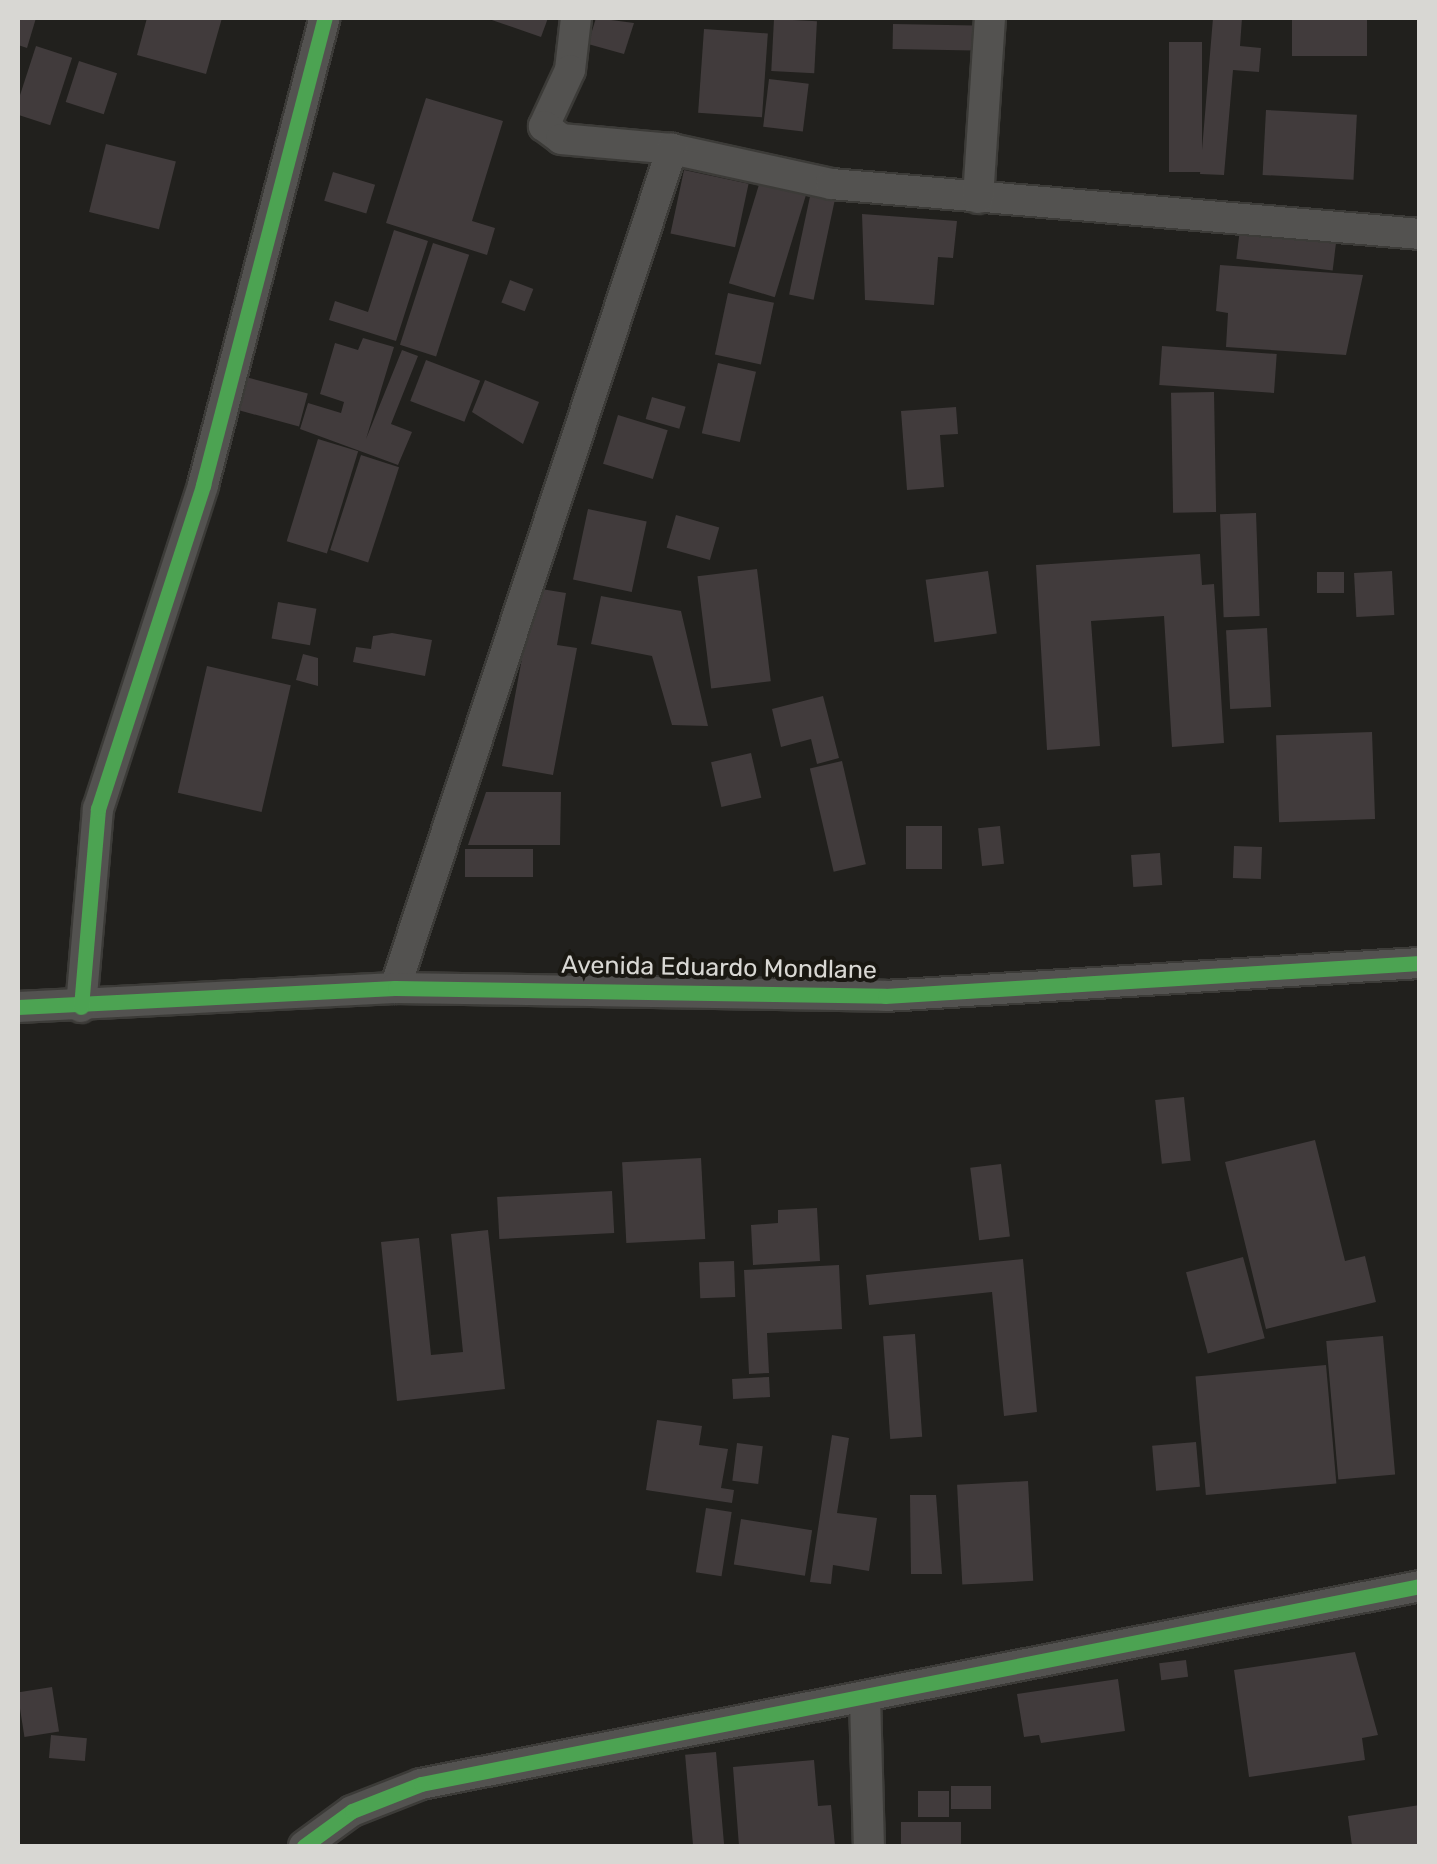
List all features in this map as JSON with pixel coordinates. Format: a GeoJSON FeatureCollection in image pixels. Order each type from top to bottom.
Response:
{"type":"FeatureCollection","features":[{"type":"Feature","properties":{"kind":"street"},"geometry":{"type":"LineString","coordinates":[[81,1007],[98,809],[203,485],[325,18]]}},
{"type":"Feature","properties":{"kind":"street"},"geometry":{"type":"LineString","coordinates":[[576,18],[570,70],[544,126],[561,139],[672,149],[831,184],[1420,234]]}},
{"type":"Feature","properties":{"kind":"street"},"geometry":{"type":"LineString","coordinates":[[978,198],[990,18]]}},
{"type":"Feature","properties":{"kind":"street"},"geometry":{"type":"LineString","coordinates":[[394,988],[672,149]]}},
{"type":"Feature","properties":{"kind":"street","name":"Avenida Eduardo Mondlane"},"geometry":{"type":"LineString","coordinates":[[18,1007],[81,1007],[394,988],[885,996],[1420,963]]}},
{"type":"Feature","properties":{"kind":"street"},"geometry":{"type":"LineString","coordinates":[[304,1846],[352,1811],[421,1784],[1420,1586]]}},
{"type":"Feature","properties":{"kind":"street"},"geometry":{"type":"LineString","coordinates":[[864,1697],[868,1846]]}},
{"type":"Feature","properties":{"kind":"building"},"geometry":{"type":"Polygon","coordinates":[[[18,18],[36,18],[27,48],[18,45],[18,18]]]}},
{"type":"Feature","properties":{"kind":"building"},"geometry":{"type":"Polygon","coordinates":[[[147,18],[222,18],[206,74],[137,55],[147,18]]]}},
{"type":"Feature","properties":{"kind":"building"},"geometry":{"type":"Polygon","coordinates":[[[486,18],[548,18],[541,37],[486,18]]]}},
{"type":"Feature","properties":{"kind":"building"},"geometry":{"type":"Polygon","coordinates":[[[596,18],[634,23],[624,54],[588,44],[596,18]]]}},
{"type":"Feature","properties":{"kind":"building"},"geometry":{"type":"Polygon","coordinates":[[[1213,18],[1242,18],[1240,46],[1261,48],[1259,72],[1233,70],[1224,175],[1200,174],[1213,18]]]}},
{"type":"Feature","properties":{"kind":"building"},"geometry":{"type":"Polygon","coordinates":[[[1292,18],[1367,18],[1367,56],[1292,56],[1292,18]]]}},
{"type":"Feature","properties":{"kind":"building"},"geometry":{"type":"Polygon","coordinates":[[[774,19],[817,21],[814,73],[771,71],[774,19]]]}},
{"type":"Feature","properties":{"kind":"building"},"geometry":{"type":"Polygon","coordinates":[[[893,24],[974,25],[974,50],[893,49],[893,24]]]}},
{"type":"Feature","properties":{"kind":"building"},"geometry":{"type":"Polygon","coordinates":[[[704,29],[768,33],[762,117],[698,113],[704,29]]]}},
{"type":"Feature","properties":{"kind":"building"},"geometry":{"type":"Polygon","coordinates":[[[1169,42],[1202,42],[1202,172],[1169,172],[1169,42]]]}},
{"type":"Feature","properties":{"kind":"building"},"geometry":{"type":"Polygon","coordinates":[[[36,46],[72,58],[50,125],[18,115],[18,101],[36,46]]]}},
{"type":"Feature","properties":{"kind":"building"},"geometry":{"type":"Polygon","coordinates":[[[79,61],[117,73],[104,114],[66,102],[79,61]]]}},
{"type":"Feature","properties":{"kind":"building"},"geometry":{"type":"Polygon","coordinates":[[[769,79],[809,84],[803,132],[763,127],[769,79]]]}},
{"type":"Feature","properties":{"kind":"building"},"geometry":{"type":"Polygon","coordinates":[[[426,98],[503,121],[472,221],[495,228],[487,255],[386,223],[426,98]]]}},
{"type":"Feature","properties":{"kind":"building"},"geometry":{"type":"Polygon","coordinates":[[[1266,110],[1357,115],[1353,180],[1263,175],[1266,110]]]}},
{"type":"Feature","properties":{"kind":"building"},"geometry":{"type":"Polygon","coordinates":[[[106,144],[176,161],[159,229],[89,212],[106,144]]]}},
{"type":"Feature","properties":{"kind":"building"},"geometry":{"type":"Polygon","coordinates":[[[684,170],[749,184],[735,247],[670,234],[684,170]]]}},
{"type":"Feature","properties":{"kind":"building"},"geometry":{"type":"Polygon","coordinates":[[[333,172],[375,185],[366,214],[324,201],[333,172]]]}},
{"type":"Feature","properties":{"kind":"building"},"geometry":{"type":"Polygon","coordinates":[[[761,178],[807,192],[775,297],[729,283],[761,178]]]}},
{"type":"Feature","properties":{"kind":"building"},"geometry":{"type":"Polygon","coordinates":[[[812,187],[836,192],[814,300],[789,295],[812,187]]]}},
{"type":"Feature","properties":{"kind":"building"},"geometry":{"type":"Polygon","coordinates":[[[862,214],[957,221],[953,258],[938,257],[934,305],[865,300],[862,214]]]}},
{"type":"Feature","properties":{"kind":"building"},"geometry":{"type":"Polygon","coordinates":[[[1240,229],[1336,241],[1333,271],[1236,259],[1240,229]]]}},
{"type":"Feature","properties":{"kind":"building"},"geometry":{"type":"Polygon","coordinates":[[[394,230],[428,241],[396,341],[329,320],[335,301],[368,312],[394,230]]]}},
{"type":"Feature","properties":{"kind":"building"},"geometry":{"type":"Polygon","coordinates":[[[433,243],[469,255],[436,357],[400,345],[433,243]]]}},
{"type":"Feature","properties":{"kind":"building"},"geometry":{"type":"Polygon","coordinates":[[[1220,265],[1363,275],[1346,355],[1226,347],[1228,313],[1216,311],[1220,265]]]}},
{"type":"Feature","properties":{"kind":"building"},"geometry":{"type":"Polygon","coordinates":[[[510,280],[533,289],[525,311],[501,302],[510,280]]]}},
{"type":"Feature","properties":{"kind":"building"},"geometry":{"type":"Polygon","coordinates":[[[728,293],[774,303],[761,364],[715,355],[728,293]]]}},
{"type":"Feature","properties":{"kind":"building"},"geometry":{"type":"Polygon","coordinates":[[[363,338],[394,347],[366,439],[402,350],[418,356],[391,424],[412,432],[398,465],[300,429],[308,403],[341,413],[344,402],[320,394],[335,343],[358,350],[363,338]]]}},
{"type":"Feature","properties":{"kind":"building"},"geometry":{"type":"Polygon","coordinates":[[[1162,346],[1277,354],[1274,393],[1159,385],[1162,346]]]}},
{"type":"Feature","properties":{"kind":"building"},"geometry":{"type":"Polygon","coordinates":[[[426,360],[480,381],[464,422],[410,401],[426,360]]]}},
{"type":"Feature","properties":{"kind":"building"},"geometry":{"type":"Polygon","coordinates":[[[718,363],[756,372],[740,442],[702,433],[718,363]]]}},
{"type":"Feature","properties":{"kind":"building"},"geometry":{"type":"Polygon","coordinates":[[[246,377],[308,394],[299,426],[237,410],[246,377]]]}},
{"type":"Feature","properties":{"kind":"building"},"geometry":{"type":"Polygon","coordinates":[[[485,380],[539,402],[523,444],[472,412],[485,380]]]}},
{"type":"Feature","properties":{"kind":"building"},"geometry":{"type":"Polygon","coordinates":[[[1214,392],[1216,512],[1173,513],[1171,393],[1214,392]]]}},
{"type":"Feature","properties":{"kind":"building"},"geometry":{"type":"Polygon","coordinates":[[[652,397],[686,407],[679,429],[646,419],[652,397]]]}},
{"type":"Feature","properties":{"kind":"building"},"geometry":{"type":"Polygon","coordinates":[[[956,407],[958,434],[940,435],[944,487],[907,490],[901,411],[956,407]]]}},
{"type":"Feature","properties":{"kind":"building"},"geometry":{"type":"Polygon","coordinates":[[[618,415],[668,430],[653,479],[603,464],[618,415]]]}},
{"type":"Feature","properties":{"kind":"building"},"geometry":{"type":"Polygon","coordinates":[[[318,439],[358,451],[327,554],[287,541],[318,439]]]}},
{"type":"Feature","properties":{"kind":"building"},"geometry":{"type":"Polygon","coordinates":[[[361,455],[399,467],[368,562],[330,550],[361,455]]]}},
{"type":"Feature","properties":{"kind":"building"},"geometry":{"type":"Polygon","coordinates":[[[588,509],[647,521],[632,592],[573,579],[588,509]]]}},
{"type":"Feature","properties":{"kind":"building"},"geometry":{"type":"Polygon","coordinates":[[[1256,513],[1260,616],[1224,617],[1220,514],[1256,513]]]}},
{"type":"Feature","properties":{"kind":"building"},"geometry":{"type":"Polygon","coordinates":[[[676,515],[719,527],[710,560],[667,548],[676,515]]]}},
{"type":"Feature","properties":{"kind":"building"},"geometry":{"type":"Polygon","coordinates":[[[1200,554],[1202,585],[1214,584],[1224,743],[1172,747],[1164,616],[1091,621],[1100,746],[1047,750],[1036,565],[1200,554]]]}},
{"type":"Feature","properties":{"kind":"building"},"geometry":{"type":"Polygon","coordinates":[[[757,569],[771,681],[711,688],[697,576],[757,569]]]}},
{"type":"Feature","properties":{"kind":"building"},"geometry":{"type":"Polygon","coordinates":[[[988,571],[997,633],[934,642],[926,580],[988,571]]]}},
{"type":"Feature","properties":{"kind":"building"},"geometry":{"type":"Polygon","coordinates":[[[1392,571],[1394,615],[1356,617],[1354,573],[1392,571]]]}},
{"type":"Feature","properties":{"kind":"building"},"geometry":{"type":"Polygon","coordinates":[[[1317,572],[1344,572],[1344,593],[1317,593],[1317,572]]]}},
{"type":"Feature","properties":{"kind":"building"},"geometry":{"type":"Polygon","coordinates":[[[535,588],[566,593],[557,645],[577,648],[553,775],[502,766],[535,588]]]}},
{"type":"Feature","properties":{"kind":"building"},"geometry":{"type":"Polygon","coordinates":[[[601,596],[681,611],[708,726],[672,725],[652,656],[591,644],[601,596]]]}},
{"type":"Feature","properties":{"kind":"building"},"geometry":{"type":"Polygon","coordinates":[[[278,602],[316,609],[310,645],[272,638],[278,602]]]}},
{"type":"Feature","properties":{"kind":"building"},"geometry":{"type":"Polygon","coordinates":[[[1267,628],[1271,707],[1230,709],[1226,630],[1267,628]]]}},
{"type":"Feature","properties":{"kind":"building"},"geometry":{"type":"Polygon","coordinates":[[[392,633],[432,640],[425,676],[353,662],[356,647],[371,649],[373,636],[392,633]]]}},
{"type":"Feature","properties":{"kind":"building"},"geometry":{"type":"Polygon","coordinates":[[[303,654],[318,658],[318,686],[296,680],[303,654]]]}},
{"type":"Feature","properties":{"kind":"building"},"geometry":{"type":"Polygon","coordinates":[[[207,666],[291,685],[262,812],[178,793],[207,666]]]}},
{"type":"Feature","properties":{"kind":"building"},"geometry":{"type":"Polygon","coordinates":[[[823,696],[839,758],[817,764],[811,739],[781,747],[772,709],[823,696]]]}},
{"type":"Feature","properties":{"kind":"building"},"geometry":{"type":"Polygon","coordinates":[[[1372,732],[1375,819],[1279,822],[1276,735],[1372,732]]]}},
{"type":"Feature","properties":{"kind":"building"},"geometry":{"type":"Polygon","coordinates":[[[751,753],[761,798],[721,807],[711,762],[751,753]]]}},
{"type":"Feature","properties":{"kind":"building"},"geometry":{"type":"Polygon","coordinates":[[[842,761],[866,864],[834,872],[810,768],[842,761]]]}},
{"type":"Feature","properties":{"kind":"building"},"geometry":{"type":"Polygon","coordinates":[[[486,792],[561,792],[560,845],[468,845],[486,792]]]}},
{"type":"Feature","properties":{"kind":"building"},"geometry":{"type":"Polygon","coordinates":[[[906,826],[942,826],[942,869],[906,869],[906,826]]]}},
{"type":"Feature","properties":{"kind":"building"},"geometry":{"type":"Polygon","coordinates":[[[1000,826],[1004,864],[982,866],[978,828],[1000,826]]]}},
{"type":"Feature","properties":{"kind":"building"},"geometry":{"type":"Polygon","coordinates":[[[1234,846],[1262,847],[1261,879],[1233,878],[1234,846]]]}},
{"type":"Feature","properties":{"kind":"building"},"geometry":{"type":"Polygon","coordinates":[[[465,849],[533,849],[533,877],[465,877],[465,849]]]}},
{"type":"Feature","properties":{"kind":"building"},"geometry":{"type":"Polygon","coordinates":[[[1160,853],[1162,885],[1133,887],[1131,855],[1160,853]]]}},
{"type":"Feature","properties":{"kind":"building"},"geometry":{"type":"Polygon","coordinates":[[[1184,1097],[1191,1161],[1162,1164],[1155,1100],[1184,1097]]]}},
{"type":"Feature","properties":{"kind":"building"},"geometry":{"type":"Polygon","coordinates":[[[1315,1140],[1345,1261],[1365,1256],[1376,1302],[1266,1329],[1225,1162],[1315,1140]]]}},
{"type":"Feature","properties":{"kind":"building"},"geometry":{"type":"Polygon","coordinates":[[[701,1158],[705,1239],[626,1243],[622,1162],[701,1158]]]}},
{"type":"Feature","properties":{"kind":"building"},"geometry":{"type":"Polygon","coordinates":[[[1001,1164],[1010,1236],[979,1240],[970,1168],[1001,1164]]]}},
{"type":"Feature","properties":{"kind":"building"},"geometry":{"type":"Polygon","coordinates":[[[612,1191],[614,1233],[499,1239],[497,1197],[612,1191]]]}},
{"type":"Feature","properties":{"kind":"building"},"geometry":{"type":"Polygon","coordinates":[[[817,1208],[820,1261],[753,1265],[751,1225],[778,1223],[778,1210],[817,1208]]]}},
{"type":"Feature","properties":{"kind":"building"},"geometry":{"type":"Polygon","coordinates":[[[488,1230],[505,1389],[397,1401],[381,1242],[419,1238],[431,1355],[463,1352],[451,1234],[488,1230]]]}},
{"type":"Feature","properties":{"kind":"building"},"geometry":{"type":"Polygon","coordinates":[[[1243,1257],[1265,1338],[1208,1353],[1186,1272],[1243,1257]]]}},
{"type":"Feature","properties":{"kind":"building"},"geometry":{"type":"Polygon","coordinates":[[[1023,1259],[1037,1412],[1004,1416],[992,1292],[869,1305],[866,1275],[1023,1259]]]}},
{"type":"Feature","properties":{"kind":"building"},"geometry":{"type":"Polygon","coordinates":[[[734,1261],[735,1297],[700,1298],[699,1262],[734,1261]]]}},
{"type":"Feature","properties":{"kind":"building"},"geometry":{"type":"Polygon","coordinates":[[[839,1265],[842,1329],[767,1333],[769,1373],[749,1374],[744,1270],[839,1265]]]}},
{"type":"Feature","properties":{"kind":"building"},"geometry":{"type":"Polygon","coordinates":[[[915,1334],[922,1437],[890,1439],[883,1336],[915,1334]]]}},
{"type":"Feature","properties":{"kind":"building"},"geometry":{"type":"Polygon","coordinates":[[[1383,1336],[1395,1474],[1338,1479],[1326,1341],[1383,1336]]]}},
{"type":"Feature","properties":{"kind":"building"},"geometry":{"type":"Polygon","coordinates":[[[1326,1365],[1336,1484],[1206,1495],[1195,1376],[1326,1365]]]}},
{"type":"Feature","properties":{"kind":"building"},"geometry":{"type":"Polygon","coordinates":[[[769,1377],[770,1397],[733,1399],[732,1379],[769,1377]]]}},
{"type":"Feature","properties":{"kind":"building"},"geometry":{"type":"Polygon","coordinates":[[[657,1420],[702,1426],[699,1445],[728,1449],[721,1488],[734,1490],[732,1503],[646,1490],[657,1420]]]}},
{"type":"Feature","properties":{"kind":"building"},"geometry":{"type":"Polygon","coordinates":[[[832,1435],[849,1438],[837,1513],[877,1518],[869,1571],[833,1565],[831,1584],[810,1582],[832,1435]]]}},
{"type":"Feature","properties":{"kind":"building"},"geometry":{"type":"Polygon","coordinates":[[[1196,1442],[1200,1487],[1156,1491],[1152,1446],[1196,1442]]]}},
{"type":"Feature","properties":{"kind":"building"},"geometry":{"type":"Polygon","coordinates":[[[737,1443],[763,1446],[758,1484],[732,1481],[737,1443]]]}},
{"type":"Feature","properties":{"kind":"building"},"geometry":{"type":"Polygon","coordinates":[[[1028,1481],[1033,1581],[962,1585],[957,1485],[1028,1481]]]}},
{"type":"Feature","properties":{"kind":"building"},"geometry":{"type":"Polygon","coordinates":[[[910,1495],[936,1495],[942,1574],[911,1574],[910,1495]]]}},
{"type":"Feature","properties":{"kind":"building"},"geometry":{"type":"Polygon","coordinates":[[[706,1508],[732,1512],[722,1576],[696,1572],[706,1508]]]}},
{"type":"Feature","properties":{"kind":"building"},"geometry":{"type":"Polygon","coordinates":[[[741,1519],[812,1530],[805,1576],[734,1564],[741,1519]]]}},
{"type":"Feature","properties":{"kind":"building"},"geometry":{"type":"Polygon","coordinates":[[[1355,1652],[1378,1735],[1362,1738],[1365,1760],[1249,1777],[1234,1670],[1355,1652]]]}},
{"type":"Feature","properties":{"kind":"building"},"geometry":{"type":"Polygon","coordinates":[[[1186,1660],[1188,1677],[1161,1680],[1159,1663],[1186,1660]]]}},
{"type":"Feature","properties":{"kind":"building"},"geometry":{"type":"Polygon","coordinates":[[[1118,1679],[1125,1731],[1041,1743],[1039,1735],[1024,1737],[1017,1694],[1118,1679]]]}},
{"type":"Feature","properties":{"kind":"building"},"geometry":{"type":"Polygon","coordinates":[[[52,1687],[59,1731],[24,1737],[18,1692],[52,1687]]]}},
{"type":"Feature","properties":{"kind":"building"},"geometry":{"type":"Polygon","coordinates":[[[51,1735],[87,1738],[85,1761],[49,1758],[51,1735]]]}},
{"type":"Feature","properties":{"kind":"building"},"geometry":{"type":"Polygon","coordinates":[[[716,1752],[724,1846],[693,1846],[685,1755],[716,1752]]]}},
{"type":"Feature","properties":{"kind":"building"},"geometry":{"type":"Polygon","coordinates":[[[814,1760],[818,1806],[831,1805],[835,1846],[739,1846],[733,1767],[814,1760]]]}},
{"type":"Feature","properties":{"kind":"building"},"geometry":{"type":"Polygon","coordinates":[[[951,1786],[991,1786],[991,1809],[951,1809],[951,1786]]]}},
{"type":"Feature","properties":{"kind":"building"},"geometry":{"type":"Polygon","coordinates":[[[918,1791],[949,1791],[949,1817],[918,1817],[918,1791]]]}},
{"type":"Feature","properties":{"kind":"building"},"geometry":{"type":"Polygon","coordinates":[[[1420,1805],[1420,1846],[1352,1846],[1348,1816],[1420,1805]]]}},
{"type":"Feature","properties":{"kind":"building"},"geometry":{"type":"Polygon","coordinates":[[[901,1822],[961,1822],[961,1846],[901,1846],[901,1822]]]}},
{"type":"Feature","properties":{"kind":"cycle path"},"geometry":{"type":"LineString","coordinates":[[81,1007],[98,809],[203,485],[325,18]]}},
{"type":"Feature","properties":{"kind":"cycle path"},"geometry":{"type":"LineString","coordinates":[[18,1007],[395,988],[885,996],[1420,963]]}},
{"type":"Feature","properties":{"kind":"cycle path"},"geometry":{"type":"LineString","coordinates":[[304,1846],[352,1811],[421,1784],[1420,1586]]}}]}
